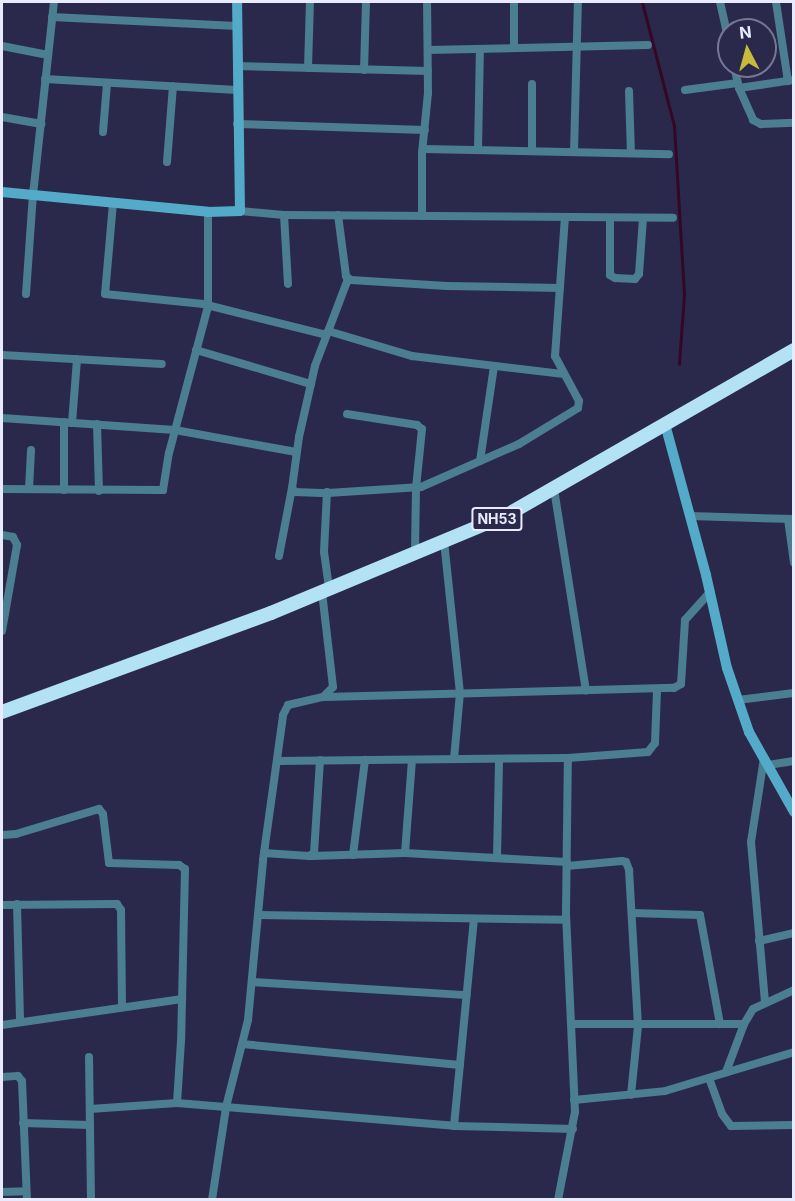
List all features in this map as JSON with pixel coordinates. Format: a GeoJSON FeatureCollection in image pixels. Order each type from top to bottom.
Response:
{"type":"FeatureCollection","features":[{"type":"Feature","properties":{"kind":"highway","name":"NH53"},"geometry":{"type":"LineString","coordinates":[[2,712],[271,613],[507,515],[794,350]]}},
{"type":"Feature","properties":{"kind":"street"},"geometry":{"type":"LineString","coordinates":[[26,294],[33,195],[54,2]]}},
{"type":"Feature","properties":{"kind":"street"},"geometry":{"type":"LineString","coordinates":[[237,2],[237,66],[231,89],[237,124],[237,211]]}},
{"type":"Feature","properties":{"kind":"street"},"geometry":{"type":"LineString","coordinates":[[308,68],[310,2]]}},
{"type":"Feature","properties":{"kind":"street"},"geometry":{"type":"LineString","coordinates":[[364,70],[366,2]]}},
{"type":"Feature","properties":{"kind":"street"},"geometry":{"type":"LineString","coordinates":[[422,216],[428,71],[427,2]]}},
{"type":"Feature","properties":{"kind":"street"},"geometry":{"type":"LineString","coordinates":[[514,2],[514,48]]}},
{"type":"Feature","properties":{"kind":"street"},"geometry":{"type":"LineString","coordinates":[[574,152],[578,2]]}},
{"type":"Feature","properties":{"kind":"street"},"geometry":{"type":"LineString","coordinates":[[720,2],[724,18]]}},
{"type":"Feature","properties":{"kind":"street"},"geometry":{"type":"LineString","coordinates":[[686,90],[791,80],[776,2]]}},
{"type":"Feature","properties":{"kind":"street"},"geometry":{"type":"LineString","coordinates":[[52,17],[237,26]]}},
{"type":"Feature","properties":{"kind":"street"},"geometry":{"type":"LineString","coordinates":[[428,50],[648,45]]}},
{"type":"Feature","properties":{"kind":"street"},"geometry":{"type":"LineString","coordinates":[[2,46],[48,55]]}},
{"type":"Feature","properties":{"kind":"street"},"geometry":{"type":"LineString","coordinates":[[478,150],[480,49]]}},
{"type":"Feature","properties":{"kind":"street"},"geometry":{"type":"LineString","coordinates":[[237,66],[428,71]]}},
{"type":"Feature","properties":{"kind":"street"},"geometry":{"type":"LineString","coordinates":[[737,78],[753,120],[761,124],[794,123]]}},
{"type":"Feature","properties":{"kind":"street"},"geometry":{"type":"LineString","coordinates":[[45,79],[231,89]]}},
{"type":"Feature","properties":{"kind":"street"},"geometry":{"type":"LineString","coordinates":[[103,132],[107,83]]}},
{"type":"Feature","properties":{"kind":"street"},"geometry":{"type":"LineString","coordinates":[[532,84],[532,151]]}},
{"type":"Feature","properties":{"kind":"street"},"geometry":{"type":"LineString","coordinates":[[167,162],[174,86]]}},
{"type":"Feature","properties":{"kind":"street"},"geometry":{"type":"LineString","coordinates":[[629,91],[631,153]]}},
{"type":"Feature","properties":{"kind":"street"},"geometry":{"type":"LineString","coordinates":[[2,117],[41,124]]}},
{"type":"Feature","properties":{"kind":"street"},"geometry":{"type":"LineString","coordinates":[[237,124],[424,130]]}},
{"type":"Feature","properties":{"kind":"street"},"geometry":{"type":"LineString","coordinates":[[423,149],[669,154]]}},
{"type":"Feature","properties":{"kind":"street"},"geometry":{"type":"LineString","coordinates":[[2,192],[214,212],[237,211],[284,215],[673,218]]}},
{"type":"Feature","properties":{"kind":"street"},"geometry":{"type":"LineString","coordinates":[[113,203],[105,294],[206,305],[327,333],[412,356],[564,374]]}},
{"type":"Feature","properties":{"kind":"street"},"geometry":{"type":"LineString","coordinates":[[2,489],[145,492],[164,489],[171,430],[196,350],[206,305],[214,212]]}},
{"type":"Feature","properties":{"kind":"street"},"geometry":{"type":"LineString","coordinates":[[284,215],[288,284]]}},
{"type":"Feature","properties":{"kind":"street"},"geometry":{"type":"LineString","coordinates":[[279,556],[292,488],[296,452],[311,384],[327,333],[348,279],[338,215]]}},
{"type":"Feature","properties":{"kind":"street"},"geometry":{"type":"LineString","coordinates":[[292,488],[295,492],[327,492],[416,488],[519,444],[576,411],[579,401],[555,356],[565,218]]}},
{"type":"Feature","properties":{"kind":"street"},"geometry":{"type":"LineString","coordinates":[[610,218],[610,275],[615,278],[635,279],[639,274],[644,218]]}},
{"type":"Feature","properties":{"kind":"street"},"geometry":{"type":"LineString","coordinates":[[348,279],[447,286],[560,288]]}},
{"type":"Feature","properties":{"kind":"street"},"geometry":{"type":"LineString","coordinates":[[196,350],[311,384]]}},
{"type":"Feature","properties":{"kind":"street"},"geometry":{"type":"LineString","coordinates":[[2,355],[162,363]]}},
{"type":"Feature","properties":{"kind":"street"},"geometry":{"type":"LineString","coordinates":[[64,490],[68,422],[77,359]]}},
{"type":"Feature","properties":{"kind":"street"},"geometry":{"type":"LineString","coordinates":[[480,461],[494,366]]}},
{"type":"Feature","properties":{"kind":"street"},"geometry":{"type":"LineString","coordinates":[[347,414],[420,427],[422,432],[416,488],[415,553]]}},
{"type":"Feature","properties":{"kind":"street"},"geometry":{"type":"LineString","coordinates":[[2,418],[156,428],[296,452]]}},
{"type":"Feature","properties":{"kind":"street"},"geometry":{"type":"LineString","coordinates":[[97,424],[99,491]]}},
{"type":"Feature","properties":{"kind":"street"},"geometry":{"type":"LineString","coordinates":[[665,424],[710,592],[727,668],[749,732],[794,812]]}},
{"type":"Feature","properties":{"kind":"street"},"geometry":{"type":"LineString","coordinates":[[29,489],[31,450]]}},
{"type":"Feature","properties":{"kind":"street"},"geometry":{"type":"LineString","coordinates":[[554,489],[586,690]]}},
{"type":"Feature","properties":{"kind":"street"},"geometry":{"type":"LineString","coordinates":[[323,697],[333,687],[334,678],[325,591],[327,492]]}},
{"type":"Feature","properties":{"kind":"street"},"geometry":{"type":"LineString","coordinates":[[690,516],[791,519],[794,563]]}},
{"type":"Feature","properties":{"kind":"street"},"geometry":{"type":"LineString","coordinates":[[2,535],[13,537],[17,542],[4,600],[2,631]]}},
{"type":"Feature","properties":{"kind":"street"},"geometry":{"type":"LineString","coordinates":[[444,541],[460,693],[454,759]]}},
{"type":"Feature","properties":{"kind":"street"},"geometry":{"type":"LineString","coordinates":[[212,1200],[226,1107],[248,1020],[264,853],[285,709],[288,705],[323,697],[674,688],[681,684],[685,620],[710,592]]}},
{"type":"Feature","properties":{"kind":"street"},"geometry":{"type":"LineString","coordinates":[[277,761],[568,758],[652,750],[655,744],[657,690]]}},
{"type":"Feature","properties":{"kind":"street"},"geometry":{"type":"LineString","coordinates":[[738,700],[794,693]]}},
{"type":"Feature","properties":{"kind":"street"},"geometry":{"type":"LineString","coordinates":[[558,1200],[573,1129],[574,1100],[566,920],[568,758]]}},
{"type":"Feature","properties":{"kind":"street"},"geometry":{"type":"LineString","coordinates":[[497,858],[499,759]]}},
{"type":"Feature","properties":{"kind":"street"},"geometry":{"type":"LineString","coordinates":[[312,856],[320,760]]}},
{"type":"Feature","properties":{"kind":"street"},"geometry":{"type":"LineString","coordinates":[[353,855],[365,760]]}},
{"type":"Feature","properties":{"kind":"street"},"geometry":{"type":"LineString","coordinates":[[405,853],[412,760]]}},
{"type":"Feature","properties":{"kind":"street"},"geometry":{"type":"LineString","coordinates":[[766,761],[794,761]]}},
{"type":"Feature","properties":{"kind":"street"},"geometry":{"type":"LineString","coordinates":[[765,1002],[751,842],[766,761]]}},
{"type":"Feature","properties":{"kind":"street"},"geometry":{"type":"LineString","coordinates":[[2,835],[16,834],[99,808],[103,814],[109,862],[183,866],[187,872],[177,1103]]}},
{"type":"Feature","properties":{"kind":"street"},"geometry":{"type":"LineString","coordinates":[[264,853],[312,856],[405,853],[567,864],[626,862],[630,870],[638,1026],[631,1095]]}},
{"type":"Feature","properties":{"kind":"street"},"geometry":{"type":"LineString","coordinates":[[17,904],[20,1022]]}},
{"type":"Feature","properties":{"kind":"street"},"geometry":{"type":"LineString","coordinates":[[2,905],[117,904],[121,910],[122,1006]]}},
{"type":"Feature","properties":{"kind":"street"},"geometry":{"type":"LineString","coordinates":[[632,913],[700,915],[720,1024]]}},
{"type":"Feature","properties":{"kind":"street"},"geometry":{"type":"LineString","coordinates":[[258,915],[566,920]]}},
{"type":"Feature","properties":{"kind":"street"},"geometry":{"type":"LineString","coordinates":[[454,1126],[474,919]]}},
{"type":"Feature","properties":{"kind":"street"},"geometry":{"type":"LineString","coordinates":[[759,941],[794,933]]}},
{"type":"Feature","properties":{"kind":"street"},"geometry":{"type":"LineString","coordinates":[[252,982],[467,995]]}},
{"type":"Feature","properties":{"kind":"street"},"geometry":{"type":"LineString","coordinates":[[726,1072],[744,1024],[753,1009],[794,990]]}},
{"type":"Feature","properties":{"kind":"street"},"geometry":{"type":"LineString","coordinates":[[2,1025],[182,999]]}},
{"type":"Feature","properties":{"kind":"street"},"geometry":{"type":"LineString","coordinates":[[571,1024],[638,1026],[744,1024]]}},
{"type":"Feature","properties":{"kind":"street"},"geometry":{"type":"LineString","coordinates":[[242,1044],[460,1065]]}},
{"type":"Feature","properties":{"kind":"street"},"geometry":{"type":"LineString","coordinates":[[574,1100],[665,1091],[794,1052]]}},
{"type":"Feature","properties":{"kind":"street"},"geometry":{"type":"LineString","coordinates":[[89,1057],[91,1200]]}},
{"type":"Feature","properties":{"kind":"street"},"geometry":{"type":"LineString","coordinates":[[2,1077],[14,1075],[21,1078],[26,1196],[2,1192]]}},
{"type":"Feature","properties":{"kind":"street"},"geometry":{"type":"LineString","coordinates":[[709,1078],[722,1114],[731,1126],[794,1125]]}},
{"type":"Feature","properties":{"kind":"street"},"geometry":{"type":"LineString","coordinates":[[90,1109],[177,1103],[454,1126],[573,1129]]}},
{"type":"Feature","properties":{"kind":"street"},"geometry":{"type":"LineString","coordinates":[[23,1123],[90,1125]]}},
{"type":"Feature","properties":{"kind":"waterway"},"geometry":{"type":"LineString","coordinates":[[642,2],[674,126],[684,294],[679,364]]}}]}
